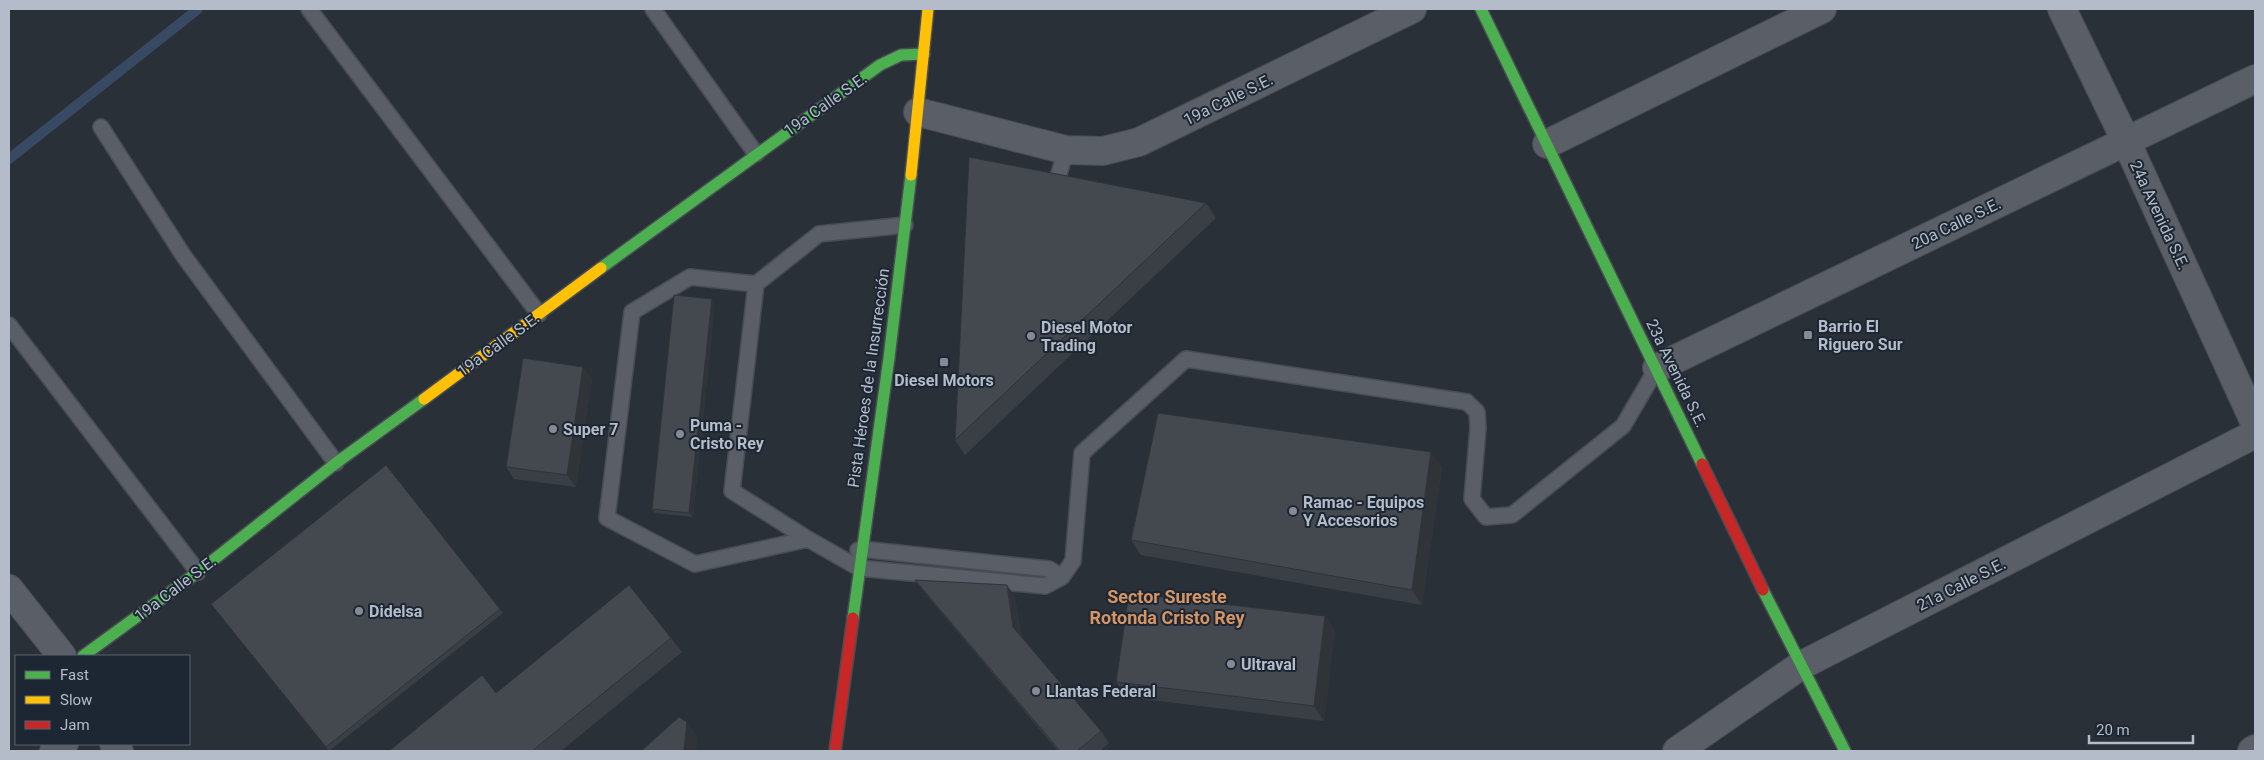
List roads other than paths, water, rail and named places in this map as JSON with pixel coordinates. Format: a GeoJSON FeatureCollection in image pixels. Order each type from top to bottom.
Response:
{"type":"FeatureCollection","features":[{"type":"Feature","properties":{"kind":"street","name":"Pista Héroes de la Insurrección"},"geometry":{"type":"LineString","coordinates":[[835,751],[861,549],[889,358],[918,112],[928,9]]}},
{"type":"Feature","properties":{"kind":"street","name":"19a Calle S.E."},"geometry":{"type":"LineString","coordinates":[[918,112],[1066,150],[1103,151],[1139,142],[1412,9]]}},
{"type":"Feature","properties":{"kind":"street","name":"23a Avenida S.E."},"geometry":{"type":"LineString","coordinates":[[1480,9],[1657,368],[1800,666],[1845,751]]}},
{"type":"Feature","properties":{"kind":"street"},"geometry":{"type":"LineString","coordinates":[[1547,144],[1822,9]]}},
{"type":"Feature","properties":{"kind":"street","name":"24a Avenida S.E."},"geometry":{"type":"LineString","coordinates":[[2062,9],[2126,140],[2255,423]]}},
{"type":"Feature","properties":{"kind":"street","name":"19a Calle S.E."},"geometry":{"type":"LineString","coordinates":[[84,655],[198,572],[336,463],[880,65],[901,54],[924,54]]}},
{"type":"Feature","properties":{"kind":"street","name":"20a Calle S.E."},"geometry":{"type":"LineString","coordinates":[[1657,368],[2255,79]]}},
{"type":"Feature","properties":{"kind":"street","name":"21a Calle S.E."},"geometry":{"type":"LineString","coordinates":[[1677,751],[1800,666],[2255,434]]}},
{"type":"Feature","properties":{"kind":"street"},"geometry":{"type":"LineString","coordinates":[[9,589],[61,655]]}},
{"type":"Feature","properties":{"kind":"lane"},"geometry":{"type":"LineString","coordinates":[[309,9],[539,314]]}},
{"type":"Feature","properties":{"kind":"lane"},"geometry":{"type":"LineString","coordinates":[[653,9],[756,154]]}},
{"type":"Feature","properties":{"kind":"lane"},"geometry":{"type":"LineString","coordinates":[[100,127],[183,256],[336,463]]}},
{"type":"Feature","properties":{"kind":"lane"},"geometry":{"type":"LineString","coordinates":[[1050,206],[1066,150]]}},
{"type":"Feature","properties":{"kind":"lane"},"geometry":{"type":"LineString","coordinates":[[808,539],[695,564],[607,518],[632,312],[690,277],[756,284],[820,234],[905,226]]}},
{"type":"Feature","properties":{"kind":"lane"},"geometry":{"type":"LineString","coordinates":[[756,284],[732,491],[808,539],[859,568],[1045,586],[1062,577],[1073,561],[1082,453],[1186,359],[1467,402],[1477,412],[1478,428],[1472,499],[1486,517],[1512,515],[1623,426],[1657,368]]}},
{"type":"Feature","properties":{"kind":"lane"},"geometry":{"type":"LineString","coordinates":[[9,326],[198,572]]}},
{"type":"Feature","properties":{"kind":"lane"},"geometry":{"type":"LineString","coordinates":[[841,557],[861,549],[1049,569],[1062,577]]}},
{"type":"Feature","properties":{"kind":"waterway"},"geometry":{"type":"LineString","coordinates":[[9,159],[198,9]]}},
{"type":"Feature","properties":{"kind":"place","name":"Barrio El Riguero Sur"},"geometry":{"type":"Point","coordinates":[1808,335]}},
{"type":"Feature","properties":{"kind":"place","name":"Diesel Motor Trading"},"geometry":{"type":"Point","coordinates":[1031,336]}},
{"type":"Feature","properties":{"kind":"place","name":"Diesel Motors"},"geometry":{"type":"Point","coordinates":[944,362]}},
{"type":"Feature","properties":{"kind":"place","name":"Super 7"},"geometry":{"type":"Point","coordinates":[553,429]}},
{"type":"Feature","properties":{"kind":"place","name":"Puma - Cristo Rey"},"geometry":{"type":"Point","coordinates":[680,434]}},
{"type":"Feature","properties":{"kind":"place","name":"Ramac - Equipos Y Accesorios"},"geometry":{"type":"Point","coordinates":[1293,511]}},
{"type":"Feature","properties":{"kind":"place","name":"Didelsa"},"geometry":{"type":"Point","coordinates":[359,611]}},
{"type":"Feature","properties":{"kind":"place","name":"Ultraval"},"geometry":{"type":"Point","coordinates":[1231,664]}},
{"type":"Feature","properties":{"kind":"place","name":"Llantas Federal"},"geometry":{"type":"Point","coordinates":[1036,691]}},
{"type":"Feature","properties":{"kind":"district","name":"Sector Sureste Rotonda Cristo Rey"},"geometry":{"type":"Point","coordinates":[1167,607]}}]}
